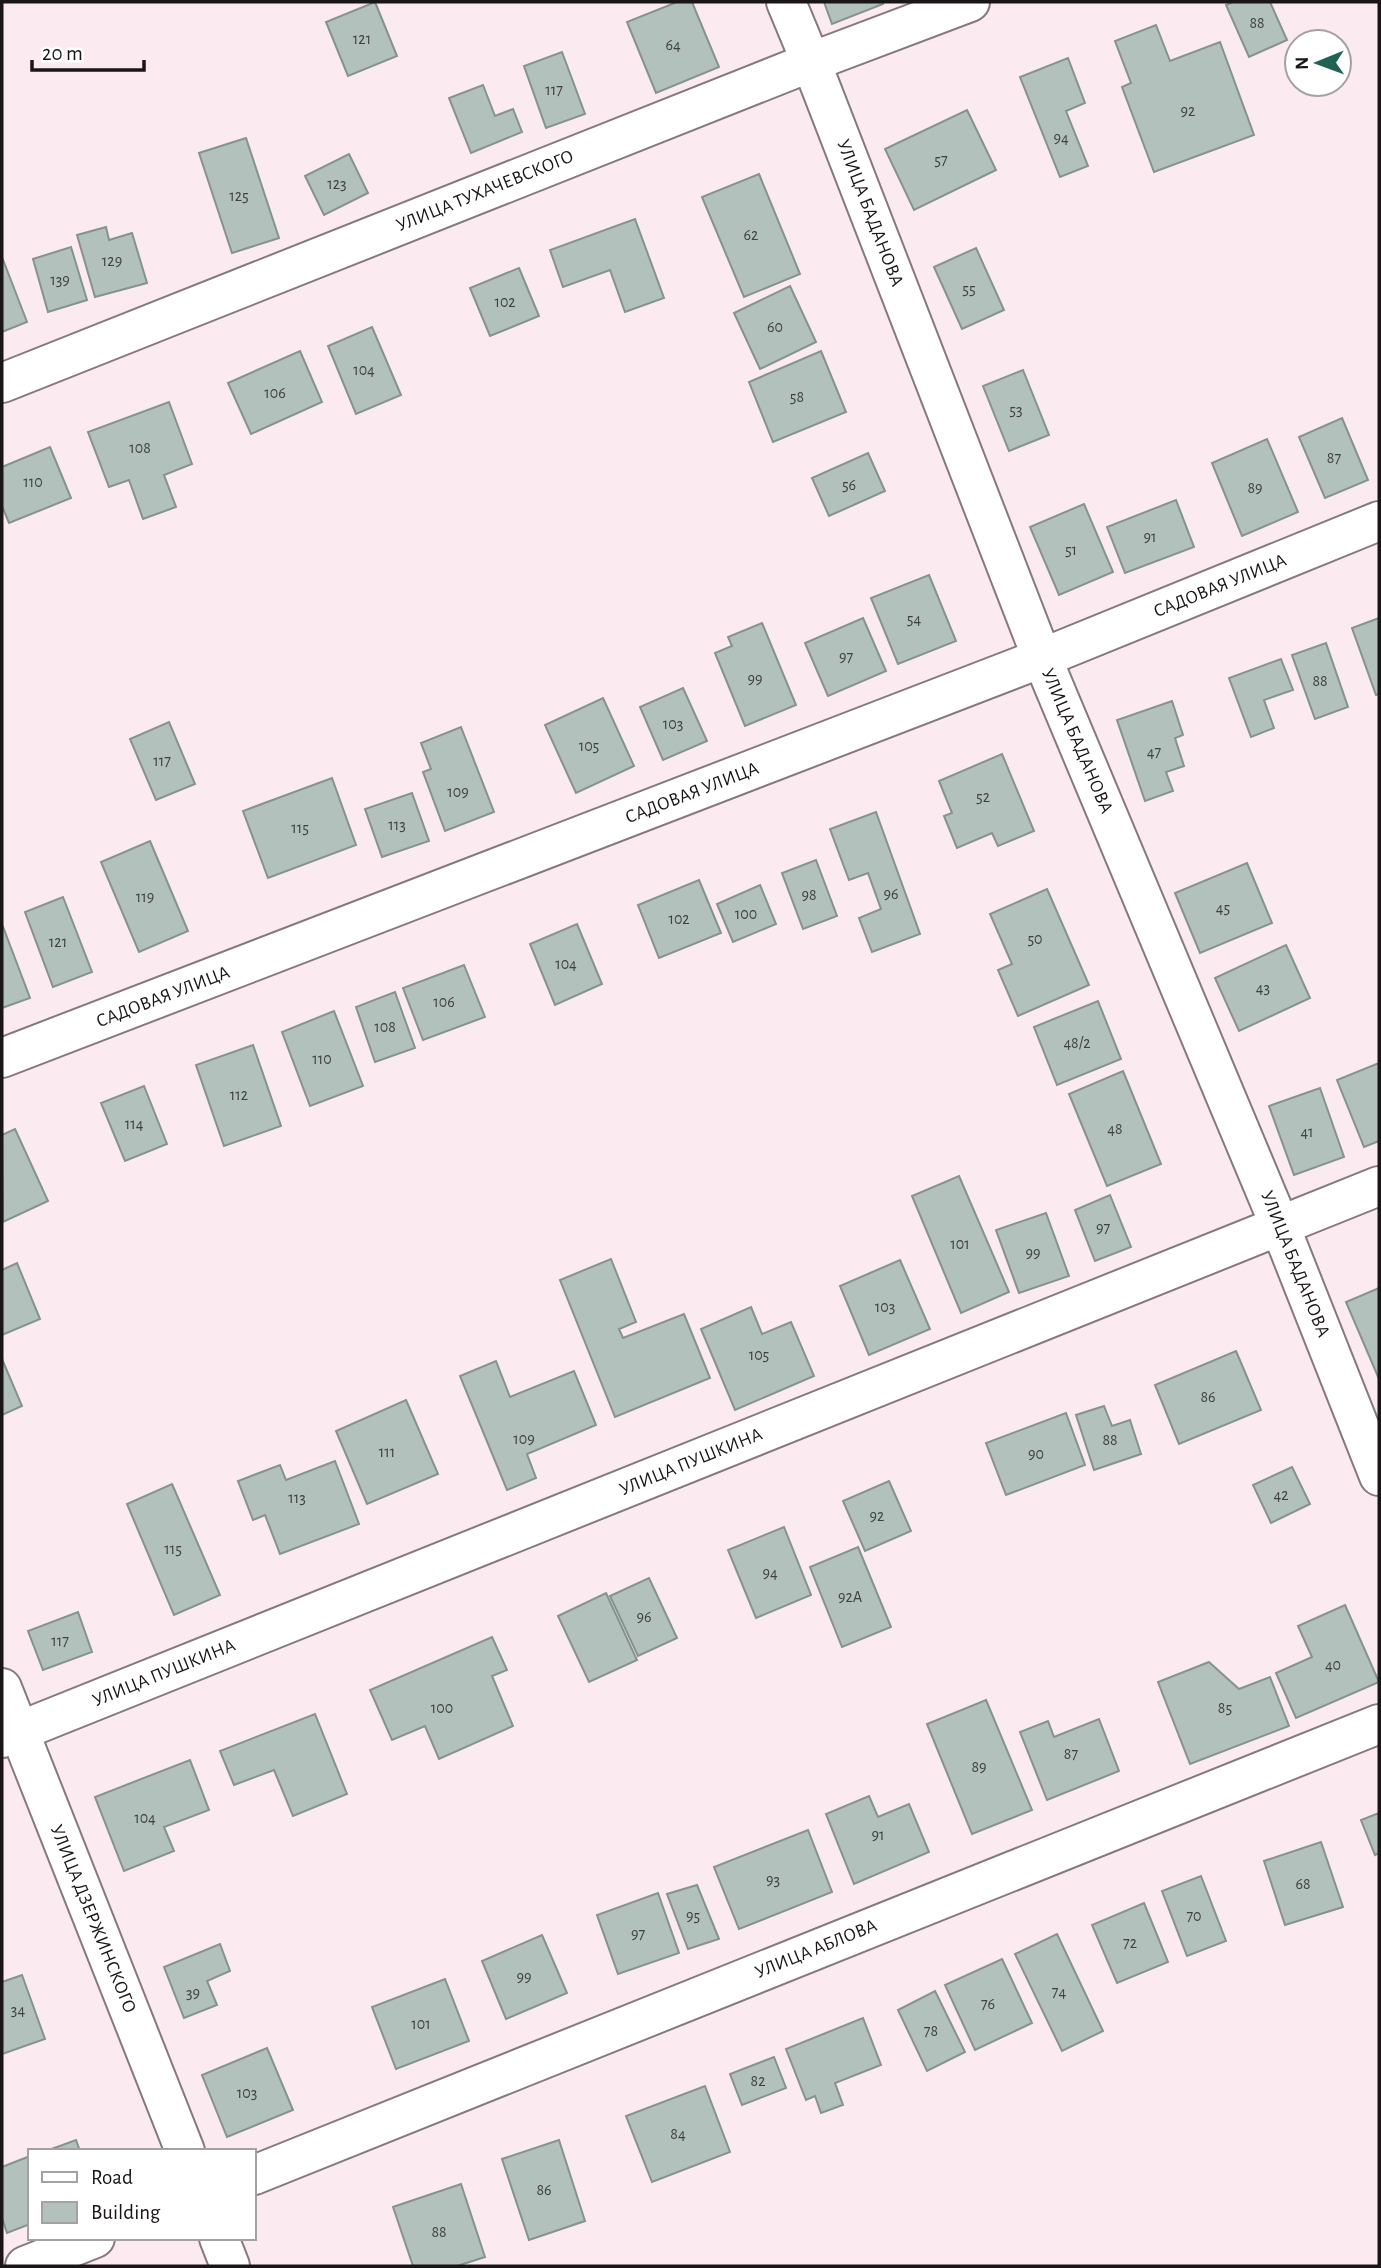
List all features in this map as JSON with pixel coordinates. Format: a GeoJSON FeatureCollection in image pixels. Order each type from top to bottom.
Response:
{"type":"FeatureCollection","features":[{"type":"Feature","properties":{"kind":"street","name":"УЛИЦА БАДАНОВА"},"geometry":{"type":"LineString","coordinates":[[786,2],[1042,659],[1280,1226],[1379,1476]]}},
{"type":"Feature","properties":{"kind":"street","name":"УЛИЦА ТУХАЧЕВСКОГО"},"geometry":{"type":"LineString","coordinates":[[2,383],[811,62],[970,2]]}},
{"type":"Feature","properties":{"kind":"street","name":"САДОВАЯ УЛИЦА"},"geometry":{"type":"LineString","coordinates":[[2,1058],[1042,659],[1379,521]]}},
{"type":"Feature","properties":{"kind":"street","name":"УЛИЦА ПУШКИНА"},"geometry":{"type":"LineString","coordinates":[[10,1734],[1379,1186]]}},
{"type":"Feature","properties":{"kind":"street","name":"УЛИЦА ДЗЕРЖИНСКОГО"},"geometry":{"type":"LineString","coordinates":[[2,1688],[10,1734],[184,2149]]}},
{"type":"Feature","properties":{"kind":"street","name":"УЛИЦА АБЛОВА"},"geometry":{"type":"LineString","coordinates":[[256,2174],[1379,1724]]}},
{"type":"Feature","properties":{"kind":"street"},"geometry":{"type":"LineString","coordinates":[[25,2266],[90,2240]]}},
{"type":"Feature","properties":{"kind":"street"},"geometry":{"type":"LineString","coordinates":[[220,2240],[230,2266]]}},
{"type":"Feature","properties":{"kind":"building"},"geometry":{"type":"Polygon","coordinates":[[[375,2],[397,56],[348,76],[326,22],[375,2]]]}},
{"type":"Feature","properties":{"kind":"building"},"geometry":{"type":"Polygon","coordinates":[[[677,2],[692,2],[719,67],[656,93],[627,22],[677,2]]]}},
{"type":"Feature","properties":{"kind":"building"},"geometry":{"type":"Polygon","coordinates":[[[824,2],[882,2],[883,4],[832,24],[824,2]]]}},
{"type":"Feature","properties":{"kind":"building"},"geometry":{"type":"Polygon","coordinates":[[[1233,2],[1270,2],[1283,31],[1283,42],[1249,57],[1226,5],[1233,2]]]}},
{"type":"Feature","properties":{"kind":"building"},"geometry":{"type":"Polygon","coordinates":[[[1156,25],[1170,61],[1220,42],[1254,135],[1154,172],[1122,87],[1131,83],[1115,41],[1156,25]]]}},
{"type":"Feature","properties":{"kind":"building"},"geometry":{"type":"Polygon","coordinates":[[[562,52],[585,114],[546,128],[524,66],[562,52]]]}},
{"type":"Feature","properties":{"kind":"building"},"geometry":{"type":"Polygon","coordinates":[[[1068,58],[1085,103],[1066,111],[1088,166],[1060,177],[1020,77],[1068,58]]]}},
{"type":"Feature","properties":{"kind":"building"},"geometry":{"type":"Polygon","coordinates":[[[483,85],[495,116],[513,109],[522,132],[471,153],[449,98],[483,85]]]}},
{"type":"Feature","properties":{"kind":"building"},"geometry":{"type":"Polygon","coordinates":[[[967,110],[996,170],[914,210],[885,149],[967,110]]]}},
{"type":"Feature","properties":{"kind":"building"},"geometry":{"type":"Polygon","coordinates":[[[246,138],[279,238],[232,253],[199,153],[246,138]]]}},
{"type":"Feature","properties":{"kind":"building"},"geometry":{"type":"Polygon","coordinates":[[[349,154],[368,193],[324,215],[305,176],[349,154]]]}},
{"type":"Feature","properties":{"kind":"building"},"geometry":{"type":"Polygon","coordinates":[[[759,174],[800,274],[744,297],[702,197],[759,174]]]}},
{"type":"Feature","properties":{"kind":"building"},"geometry":{"type":"Polygon","coordinates":[[[635,219],[664,298],[625,312],[610,270],[563,287],[550,250],[635,219]]]}},
{"type":"Feature","properties":{"kind":"building"},"geometry":{"type":"Polygon","coordinates":[[[106,227],[109,240],[132,233],[147,283],[95,297],[77,235],[106,227]]]}},
{"type":"Feature","properties":{"kind":"building"},"geometry":{"type":"Polygon","coordinates":[[[71,247],[87,300],[48,312],[33,259],[71,247]]]}},
{"type":"Feature","properties":{"kind":"building"},"geometry":{"type":"Polygon","coordinates":[[[976,248],[1004,310],[962,329],[934,267],[976,248]]]}},
{"type":"Feature","properties":{"kind":"building"},"geometry":{"type":"Polygon","coordinates":[[[2,257],[27,322],[2,332],[2,257]]]}},
{"type":"Feature","properties":{"kind":"building"},"geometry":{"type":"Polygon","coordinates":[[[519,268],[539,316],[490,336],[470,288],[519,268]]]}},
{"type":"Feature","properties":{"kind":"building"},"geometry":{"type":"Polygon","coordinates":[[[790,286],[816,342],[760,369],[734,313],[790,286]]]}},
{"type":"Feature","properties":{"kind":"building"},"geometry":{"type":"Polygon","coordinates":[[[372,327],[401,395],[356,414],[328,346],[372,327]]]}},
{"type":"Feature","properties":{"kind":"building"},"geometry":{"type":"Polygon","coordinates":[[[300,351],[322,402],[251,434],[228,383],[300,351]]]}},
{"type":"Feature","properties":{"kind":"building"},"geometry":{"type":"Polygon","coordinates":[[[821,351],[846,412],[773,442],[749,382],[821,351]]]}},
{"type":"Feature","properties":{"kind":"building"},"geometry":{"type":"Polygon","coordinates":[[[1023,370],[1049,435],[1009,451],[983,386],[1023,370]]]}},
{"type":"Feature","properties":{"kind":"building"},"geometry":{"type":"Polygon","coordinates":[[[169,402],[192,464],[164,475],[176,507],[143,519],[129,480],[109,487],[88,432],[169,402]]]}},
{"type":"Feature","properties":{"kind":"building"},"geometry":{"type":"Polygon","coordinates":[[[1342,418],[1368,480],[1325,498],[1299,437],[1342,418]]]}},
{"type":"Feature","properties":{"kind":"building"},"geometry":{"type":"Polygon","coordinates":[[[1267,439],[1298,512],[1242,536],[1212,463],[1267,439]]]}},
{"type":"Feature","properties":{"kind":"building"},"geometry":{"type":"Polygon","coordinates":[[[50,447],[71,498],[9,523],[2,506],[2,467],[50,447]]]}},
{"type":"Feature","properties":{"kind":"building"},"geometry":{"type":"Polygon","coordinates":[[[868,453],[885,491],[829,516],[812,478],[868,453]]]}},
{"type":"Feature","properties":{"kind":"building"},"geometry":{"type":"Polygon","coordinates":[[[1176,500],[1194,547],[1125,573],[1107,527],[1176,500]]]}},
{"type":"Feature","properties":{"kind":"building"},"geometry":{"type":"Polygon","coordinates":[[[1084,504],[1113,572],[1059,595],[1030,527],[1084,504]]]}},
{"type":"Feature","properties":{"kind":"building"},"geometry":{"type":"Polygon","coordinates":[[[929,575],[956,641],[898,664],[871,598],[929,575]]]}},
{"type":"Feature","properties":{"kind":"building"},"geometry":{"type":"Polygon","coordinates":[[[863,618],[886,671],[828,696],[805,643],[863,618]]]}},
{"type":"Feature","properties":{"kind":"building"},"geometry":{"type":"Polygon","coordinates":[[[1379,618],[1379,694],[1376,695],[1352,628],[1379,618]]]}},
{"type":"Feature","properties":{"kind":"building"},"geometry":{"type":"Polygon","coordinates":[[[762,623],[796,705],[745,726],[715,653],[732,646],[728,637],[762,623]]]}},
{"type":"Feature","properties":{"kind":"building"},"geometry":{"type":"Polygon","coordinates":[[[1326,643],[1348,707],[1315,719],[1292,655],[1326,643]]]}},
{"type":"Feature","properties":{"kind":"building"},"geometry":{"type":"Polygon","coordinates":[[[1281,659],[1293,690],[1264,700],[1274,728],[1251,737],[1229,678],[1281,659]]]}},
{"type":"Feature","properties":{"kind":"building"},"geometry":{"type":"Polygon","coordinates":[[[683,688],[707,741],[663,760],[640,707],[683,688]]]}},
{"type":"Feature","properties":{"kind":"building"},"geometry":{"type":"Polygon","coordinates":[[[603,698],[634,766],[576,793],[545,725],[603,698]]]}},
{"type":"Feature","properties":{"kind":"building"},"geometry":{"type":"Polygon","coordinates":[[[1172,701],[1183,735],[1175,738],[1184,766],[1166,772],[1173,791],[1145,801],[1117,720],[1172,701]]]}},
{"type":"Feature","properties":{"kind":"building"},"geometry":{"type":"Polygon","coordinates":[[[169,722],[195,784],[156,800],[130,739],[169,722]]]}},
{"type":"Feature","properties":{"kind":"building"},"geometry":{"type":"Polygon","coordinates":[[[461,727],[494,812],[445,831],[423,772],[431,769],[421,743],[461,727]]]}},
{"type":"Feature","properties":{"kind":"building"},"geometry":{"type":"Polygon","coordinates":[[[1002,754],[1034,831],[998,846],[992,833],[957,848],[944,816],[952,813],[939,781],[1002,754]]]}},
{"type":"Feature","properties":{"kind":"building"},"geometry":{"type":"Polygon","coordinates":[[[332,778],[356,845],[268,878],[243,811],[332,778]]]}},
{"type":"Feature","properties":{"kind":"building"},"geometry":{"type":"Polygon","coordinates":[[[412,793],[429,841],[382,857],[365,809],[412,793]]]}},
{"type":"Feature","properties":{"kind":"building"},"geometry":{"type":"Polygon","coordinates":[[[876,812],[920,934],[872,952],[859,918],[881,909],[868,873],[849,880],[830,829],[876,812]]]}},
{"type":"Feature","properties":{"kind":"building"},"geometry":{"type":"Polygon","coordinates":[[[150,841],[188,931],[139,952],[101,862],[150,841]]]}},
{"type":"Feature","properties":{"kind":"building"},"geometry":{"type":"Polygon","coordinates":[[[816,860],[837,916],[803,929],[782,873],[816,860]]]}},
{"type":"Feature","properties":{"kind":"building"},"geometry":{"type":"Polygon","coordinates":[[[1247,863],[1272,923],[1200,953],[1175,893],[1247,863]]]}},
{"type":"Feature","properties":{"kind":"building"},"geometry":{"type":"Polygon","coordinates":[[[699,880],[721,933],[659,958],[638,905],[699,880]]]}},
{"type":"Feature","properties":{"kind":"building"},"geometry":{"type":"Polygon","coordinates":[[[760,885],[776,924],[733,942],[717,904],[760,885]]]}},
{"type":"Feature","properties":{"kind":"building"},"geometry":{"type":"Polygon","coordinates":[[[1047,889],[1089,985],[1018,1016],[998,970],[1012,964],[990,914],[1047,889]]]}},
{"type":"Feature","properties":{"kind":"building"},"geometry":{"type":"Polygon","coordinates":[[[63,897],[92,972],[53,987],[25,912],[63,897]]]}},
{"type":"Feature","properties":{"kind":"building"},"geometry":{"type":"Polygon","coordinates":[[[2,924],[30,998],[2,1008],[2,924]]]}},
{"type":"Feature","properties":{"kind":"building"},"geometry":{"type":"Polygon","coordinates":[[[577,924],[602,984],[555,1005],[530,944],[577,924]]]}},
{"type":"Feature","properties":{"kind":"building"},"geometry":{"type":"Polygon","coordinates":[[[1286,945],[1310,998],[1239,1031],[1215,978],[1286,945]]]}},
{"type":"Feature","properties":{"kind":"building"},"geometry":{"type":"Polygon","coordinates":[[[464,965],[485,1017],[423,1040],[403,988],[464,965]]]}},
{"type":"Feature","properties":{"kind":"building"},"geometry":{"type":"Polygon","coordinates":[[[395,992],[415,1048],[375,1062],[356,1007],[395,992]]]}},
{"type":"Feature","properties":{"kind":"building"},"geometry":{"type":"Polygon","coordinates":[[[1098,1001],[1121,1059],[1057,1085],[1034,1027],[1098,1001]]]}},
{"type":"Feature","properties":{"kind":"building"},"geometry":{"type":"Polygon","coordinates":[[[334,1011],[363,1086],[310,1106],[282,1032],[334,1011]]]}},
{"type":"Feature","properties":{"kind":"building"},"geometry":{"type":"Polygon","coordinates":[[[253,1045],[281,1126],[224,1146],[196,1065],[253,1045]]]}},
{"type":"Feature","properties":{"kind":"building"},"geometry":{"type":"Polygon","coordinates":[[[1379,1063],[1379,1141],[1364,1147],[1337,1080],[1379,1063]]]}},
{"type":"Feature","properties":{"kind":"building"},"geometry":{"type":"Polygon","coordinates":[[[1123,1071],[1161,1164],[1107,1186],[1069,1094],[1123,1071]]]}},
{"type":"Feature","properties":{"kind":"building"},"geometry":{"type":"Polygon","coordinates":[[[144,1086],[167,1144],[125,1161],[101,1103],[144,1086]]]}},
{"type":"Feature","properties":{"kind":"building"},"geometry":{"type":"Polygon","coordinates":[[[1320,1088],[1344,1157],[1294,1175],[1269,1106],[1320,1088]]]}},
{"type":"Feature","properties":{"kind":"building"},"geometry":{"type":"Polygon","coordinates":[[[15,1129],[48,1201],[3,1222],[2,1135],[15,1129]]]}},
{"type":"Feature","properties":{"kind":"building"},"geometry":{"type":"Polygon","coordinates":[[[959,1176],[1009,1292],[961,1313],[912,1196],[959,1176]]]}},
{"type":"Feature","properties":{"kind":"building"},"geometry":{"type":"Polygon","coordinates":[[[1110,1195],[1131,1247],[1095,1261],[1075,1210],[1110,1195]]]}},
{"type":"Feature","properties":{"kind":"building"},"geometry":{"type":"Polygon","coordinates":[[[1046,1213],[1069,1276],[1019,1293],[996,1230],[1046,1213]]]}},
{"type":"Feature","properties":{"kind":"building"},"geometry":{"type":"Polygon","coordinates":[[[611,1259],[636,1322],[619,1329],[623,1338],[684,1314],[710,1378],[615,1417],[560,1280],[611,1259]]]}},
{"type":"Feature","properties":{"kind":"building"},"geometry":{"type":"Polygon","coordinates":[[[900,1260],[930,1329],[869,1355],[840,1286],[900,1260]]]}},
{"type":"Feature","properties":{"kind":"building"},"geometry":{"type":"Polygon","coordinates":[[[17,1263],[40,1319],[2,1335],[2,1270],[17,1263]]]}},
{"type":"Feature","properties":{"kind":"building"},"geometry":{"type":"Polygon","coordinates":[[[1379,1288],[1379,1379],[1346,1302],[1379,1288]]]}},
{"type":"Feature","properties":{"kind":"building"},"geometry":{"type":"Polygon","coordinates":[[[751,1307],[762,1334],[791,1322],[814,1376],[735,1410],[701,1329],[751,1307]]]}},
{"type":"Feature","properties":{"kind":"building"},"geometry":{"type":"Polygon","coordinates":[[[1236,1351],[1261,1410],[1179,1444],[1155,1385],[1236,1351]]]}},
{"type":"Feature","properties":{"kind":"building"},"geometry":{"type":"Polygon","coordinates":[[[2,1359],[22,1406],[2,1415],[2,1359]]]}},
{"type":"Feature","properties":{"kind":"building"},"geometry":{"type":"Polygon","coordinates":[[[496,1361],[510,1397],[574,1371],[596,1425],[527,1454],[536,1478],[507,1490],[460,1376],[496,1361]]]}},
{"type":"Feature","properties":{"kind":"building"},"geometry":{"type":"Polygon","coordinates":[[[406,1400],[438,1474],[367,1504],[336,1431],[406,1400]]]}},
{"type":"Feature","properties":{"kind":"building"},"geometry":{"type":"Polygon","coordinates":[[[1104,1406],[1112,1426],[1130,1420],[1141,1454],[1094,1470],[1076,1415],[1104,1406]]]}},
{"type":"Feature","properties":{"kind":"building"},"geometry":{"type":"Polygon","coordinates":[[[1066,1413],[1085,1465],[1006,1495],[986,1443],[1066,1413]]]}},
{"type":"Feature","properties":{"kind":"building"},"geometry":{"type":"Polygon","coordinates":[[[335,1461],[359,1524],[280,1554],[265,1515],[253,1520],[238,1481],[280,1465],[286,1480],[335,1461]]]}},
{"type":"Feature","properties":{"kind":"building"},"geometry":{"type":"Polygon","coordinates":[[[1292,1467],[1310,1504],[1271,1523],[1253,1485],[1292,1467]]]}},
{"type":"Feature","properties":{"kind":"building"},"geometry":{"type":"Polygon","coordinates":[[[889,1481],[911,1531],[865,1551],[843,1501],[889,1481]]]}},
{"type":"Feature","properties":{"kind":"building"},"geometry":{"type":"Polygon","coordinates":[[[172,1484],[220,1595],[174,1615],[127,1504],[172,1484]]]}},
{"type":"Feature","properties":{"kind":"building"},"geometry":{"type":"Polygon","coordinates":[[[784,1527],[811,1595],[756,1618],[728,1550],[784,1527]]]}},
{"type":"Feature","properties":{"kind":"building"},"geometry":{"type":"Polygon","coordinates":[[[858,1547],[891,1627],[842,1647],[810,1567],[858,1547]]]}},
{"type":"Feature","properties":{"kind":"building"},"geometry":{"type":"Polygon","coordinates":[[[649,1578],[677,1638],[638,1656],[610,1596],[649,1578]]]}},
{"type":"Feature","properties":{"kind":"building"},"geometry":{"type":"Polygon","coordinates":[[[606,1593],[637,1660],[589,1682],[558,1616],[606,1593]]]}},
{"type":"Feature","properties":{"kind":"building"},"geometry":{"type":"Polygon","coordinates":[[[1345,1605],[1379,1682],[1296,1718],[1276,1673],[1312,1657],[1298,1626],[1345,1605]]]}},
{"type":"Feature","properties":{"kind":"building"},"geometry":{"type":"Polygon","coordinates":[[[78,1612],[92,1652],[43,1670],[28,1631],[78,1612]]]}},
{"type":"Feature","properties":{"kind":"building"},"geometry":{"type":"Polygon","coordinates":[[[492,1637],[507,1670],[492,1676],[513,1726],[439,1759],[425,1726],[392,1740],[370,1690],[492,1637]]]}},
{"type":"Feature","properties":{"kind":"building"},"geometry":{"type":"Polygon","coordinates":[[[1209,1662],[1239,1689],[1270,1677],[1289,1726],[1190,1764],[1158,1682],[1209,1662]]]}},
{"type":"Feature","properties":{"kind":"building"},"geometry":{"type":"Polygon","coordinates":[[[986,1700],[1032,1810],[972,1834],[927,1724],[986,1700]]]}},
{"type":"Feature","properties":{"kind":"building"},"geometry":{"type":"Polygon","coordinates":[[[315,1714],[347,1794],[293,1816],[274,1770],[234,1785],[220,1751],[315,1714]]]}},
{"type":"Feature","properties":{"kind":"building"},"geometry":{"type":"Polygon","coordinates":[[[1099,1719],[1119,1771],[1047,1800],[1020,1732],[1048,1721],[1054,1737],[1099,1719]]]}},
{"type":"Feature","properties":{"kind":"building"},"geometry":{"type":"Polygon","coordinates":[[[190,1760],[209,1810],[164,1827],[174,1851],[124,1871],[95,1797],[190,1760]]]}},
{"type":"Feature","properties":{"kind":"building"},"geometry":{"type":"Polygon","coordinates":[[[869,1796],[878,1817],[909,1804],[929,1852],[854,1884],[826,1814],[869,1796]]]}},
{"type":"Feature","properties":{"kind":"building"},"geometry":{"type":"Polygon","coordinates":[[[1379,1813],[1379,1853],[1375,1855],[1361,1820],[1379,1813]]]}},
{"type":"Feature","properties":{"kind":"building"},"geometry":{"type":"Polygon","coordinates":[[[808,1830],[832,1892],[739,1929],[714,1867],[808,1830]]]}},
{"type":"Feature","properties":{"kind":"building"},"geometry":{"type":"Polygon","coordinates":[[[1321,1842],[1343,1907],[1285,1925],[1264,1861],[1321,1842]]]}},
{"type":"Feature","properties":{"kind":"building"},"geometry":{"type":"Polygon","coordinates":[[[1201,1876],[1226,1941],[1187,1956],[1162,1891],[1201,1876]]]}},
{"type":"Feature","properties":{"kind":"building"},"geometry":{"type":"Polygon","coordinates":[[[697,1885],[719,1939],[688,1949],[667,1894],[697,1885]]]}},
{"type":"Feature","properties":{"kind":"building"},"geometry":{"type":"Polygon","coordinates":[[[658,1893],[679,1953],[618,1974],[597,1915],[658,1893]]]}},
{"type":"Feature","properties":{"kind":"building"},"geometry":{"type":"Polygon","coordinates":[[[1144,1903],[1168,1962],[1117,1983],[1092,1925],[1144,1903]]]}},
{"type":"Feature","properties":{"kind":"building"},"geometry":{"type":"Polygon","coordinates":[[[1057,1934],[1103,2031],[1062,2051],[1015,1954],[1057,1934]]]}},
{"type":"Feature","properties":{"kind":"building"},"geometry":{"type":"Polygon","coordinates":[[[542,1935],[567,1993],[506,2019],[482,1961],[542,1935]]]}},
{"type":"Feature","properties":{"kind":"building"},"geometry":{"type":"Polygon","coordinates":[[[220,1944],[230,1971],[207,1981],[217,2005],[184,2018],[164,1967],[220,1944]]]}},
{"type":"Feature","properties":{"kind":"building"},"geometry":{"type":"Polygon","coordinates":[[[1002,1959],[1032,2023],[975,2050],[945,1985],[1002,1959]]]}},
{"type":"Feature","properties":{"kind":"building"},"geometry":{"type":"Polygon","coordinates":[[[22,1975],[45,2039],[2,2054],[2,1982],[22,1975]]]}},
{"type":"Feature","properties":{"kind":"building"},"geometry":{"type":"Polygon","coordinates":[[[445,1979],[469,2041],[396,2069],[372,2007],[445,1979]]]}},
{"type":"Feature","properties":{"kind":"building"},"geometry":{"type":"Polygon","coordinates":[[[935,1991],[965,2052],[927,2071],[898,2010],[935,1991]]]}},
{"type":"Feature","properties":{"kind":"building"},"geometry":{"type":"Polygon","coordinates":[[[863,2018],[881,2065],[835,2083],[843,2105],[821,2113],[815,2096],[806,2100],[786,2049],[863,2018]]]}},
{"type":"Feature","properties":{"kind":"building"},"geometry":{"type":"Polygon","coordinates":[[[267,2048],[293,2110],[227,2137],[202,2075],[267,2048]]]}},
{"type":"Feature","properties":{"kind":"building"},"geometry":{"type":"Polygon","coordinates":[[[774,2057],[786,2088],[742,2105],[730,2074],[774,2057]]]}},
{"type":"Feature","properties":{"kind":"building"},"geometry":{"type":"Polygon","coordinates":[[[705,2086],[730,2152],[652,2182],[626,2116],[705,2086]]]}},
{"type":"Feature","properties":{"kind":"building"},"geometry":{"type":"Polygon","coordinates":[[[76,2140],[79,2149],[51,2149],[76,2140]]]}},
{"type":"Feature","properties":{"kind":"building"},"geometry":{"type":"Polygon","coordinates":[[[559,2140],[585,2221],[529,2240],[502,2159],[559,2140]]]}},
{"type":"Feature","properties":{"kind":"building"},"geometry":{"type":"Polygon","coordinates":[[[28,2157],[28,2225],[7,2233],[2,2218],[2,2167],[28,2157]]]}},
{"type":"Feature","properties":{"kind":"building"},"geometry":{"type":"Polygon","coordinates":[[[461,2184],[485,2257],[457,2266],[413,2266],[393,2207],[461,2184]]]}}]}
